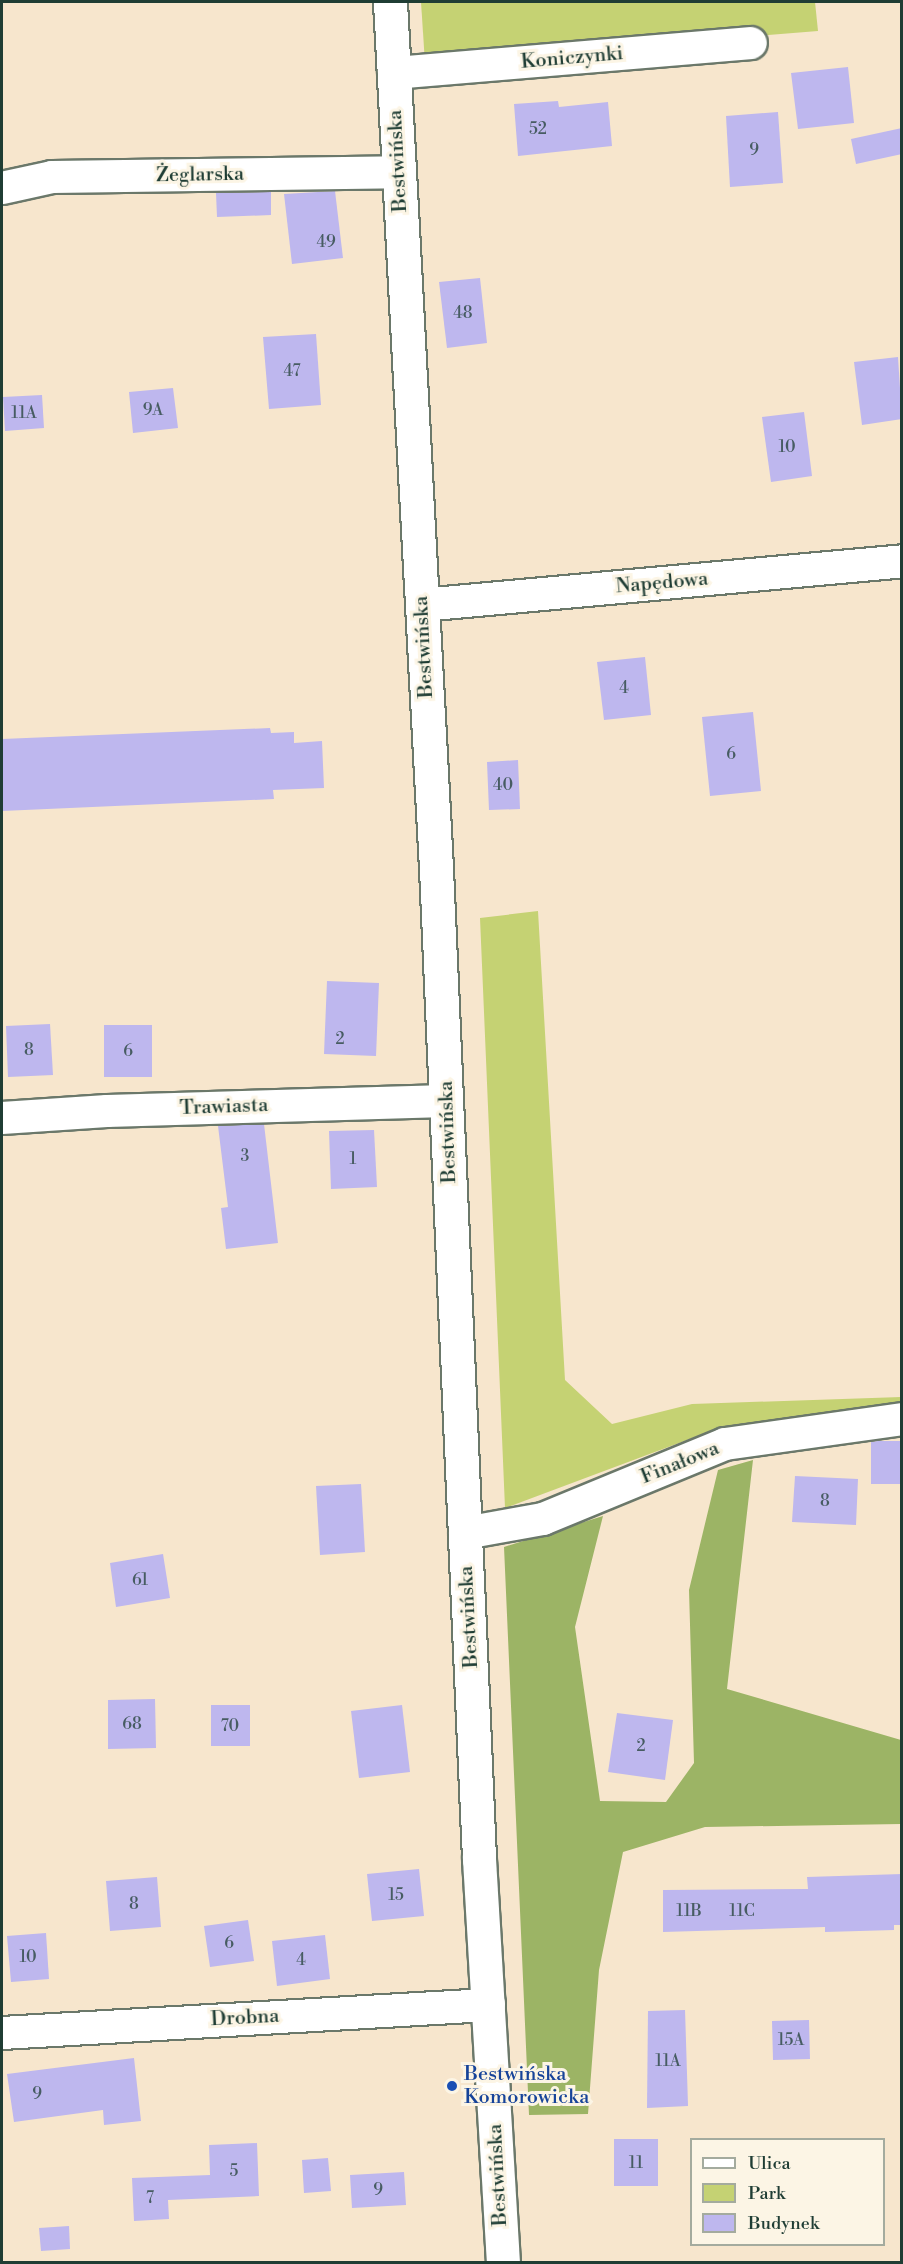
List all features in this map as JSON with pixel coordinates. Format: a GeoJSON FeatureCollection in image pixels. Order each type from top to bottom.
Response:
{"type":"FeatureCollection","features":[{"type":"Feature","properties":{"kind":"street","name":"Bestwińska"},"geometry":{"type":"LineString","coordinates":[[390,2],[422,605],[465,1533],[503,2262]]}},
{"type":"Feature","properties":{"kind":"street","name":"Koniczynki"},"geometry":{"type":"LineString","coordinates":[[394,73],[751,43]]}},
{"type":"Feature","properties":{"kind":"street","name":"Żeglarska"},"geometry":{"type":"LineString","coordinates":[[2,188],[52,177],[399,172]]}},
{"type":"Feature","properties":{"kind":"street","name":"Napędowa"},"geometry":{"type":"LineString","coordinates":[[422,605],[902,561]]}},
{"type":"Feature","properties":{"kind":"street","name":"Trawiasta"},"geometry":{"type":"LineString","coordinates":[[2,1118],[107,1111],[446,1101]]}},
{"type":"Feature","properties":{"kind":"street","name":"Finałowa"},"geometry":{"type":"LineString","coordinates":[[465,1533],[486,1533],[543,1519],[725,1444],[902,1419]]}},
{"type":"Feature","properties":{"kind":"street","name":"Drobna"},"geometry":{"type":"LineString","coordinates":[[2,2033],[489,2005]]}},
{"type":"Feature","properties":{"kind":"green space"},"geometry":{"type":"Polygon","coordinates":[[[421,2],[815,2],[818,31],[425,63],[421,2]]]}},
{"type":"Feature","properties":{"kind":"green space"},"geometry":{"type":"Polygon","coordinates":[[[538,911],[565,1380],[612,1424],[692,1404],[901,1397],[901,1403],[711,1431],[505,1508],[480,918],[538,911]]]}},
{"type":"Feature","properties":{"kind":"green space"},"geometry":{"type":"Polygon","coordinates":[[[753,1460],[727,1689],[901,1740],[901,1824],[705,1827],[623,1852],[599,1970],[588,2114],[529,2115],[504,1547],[603,1516],[575,1627],[600,1801],[666,1802],[694,1763],[689,1590],[718,1470],[753,1460]]]}},
{"type":"Feature","properties":{"kind":"building"},"geometry":{"type":"Polygon","coordinates":[[[848,67],[854,123],[798,129],[791,73],[848,67]]]}},
{"type":"Feature","properties":{"kind":"building"},"geometry":{"type":"Polygon","coordinates":[[[558,101],[559,107],[608,102],[612,146],[518,156],[514,104],[558,101]]]}},
{"type":"Feature","properties":{"kind":"building"},"geometry":{"type":"Polygon","coordinates":[[[778,112],[783,183],[730,187],[726,116],[778,112]]]}},
{"type":"Feature","properties":{"kind":"building"},"geometry":{"type":"Polygon","coordinates":[[[902,128],[902,154],[856,164],[851,139],[902,128]]]}},
{"type":"Feature","properties":{"kind":"building"},"geometry":{"type":"Polygon","coordinates":[[[335,191],[343,258],[292,264],[284,194],[335,191]]]}},
{"type":"Feature","properties":{"kind":"building"},"geometry":{"type":"Polygon","coordinates":[[[271,192],[271,215],[217,217],[216,193],[271,192]]]}},
{"type":"Feature","properties":{"kind":"building"},"geometry":{"type":"Polygon","coordinates":[[[480,278],[487,343],[447,348],[439,282],[480,278]]]}},
{"type":"Feature","properties":{"kind":"building"},"geometry":{"type":"Polygon","coordinates":[[[316,334],[321,405],[269,409],[263,337],[316,334]]]}},
{"type":"Feature","properties":{"kind":"building"},"geometry":{"type":"Polygon","coordinates":[[[898,357],[902,419],[862,425],[854,362],[898,357]]]}},
{"type":"Feature","properties":{"kind":"building"},"geometry":{"type":"Polygon","coordinates":[[[173,388],[178,428],[133,433],[129,392],[173,388]]]}},
{"type":"Feature","properties":{"kind":"building"},"geometry":{"type":"Polygon","coordinates":[[[42,395],[44,428],[5,431],[3,397],[42,395]]]}},
{"type":"Feature","properties":{"kind":"building"},"geometry":{"type":"Polygon","coordinates":[[[804,412],[812,476],[771,482],[762,417],[804,412]]]}},
{"type":"Feature","properties":{"kind":"building"},"geometry":{"type":"Polygon","coordinates":[[[645,657],[651,715],[604,720],[597,662],[645,657]]]}},
{"type":"Feature","properties":{"kind":"building"},"geometry":{"type":"Polygon","coordinates":[[[753,712],[761,791],[710,796],[702,717],[753,712]]]}},
{"type":"Feature","properties":{"kind":"building"},"geometry":{"type":"Polygon","coordinates":[[[270,728],[271,733],[294,732],[294,743],[322,741],[324,788],[273,790],[274,799],[2,811],[2,739],[270,728]]]}},
{"type":"Feature","properties":{"kind":"building"},"geometry":{"type":"Polygon","coordinates":[[[518,760],[520,809],[489,810],[487,762],[518,760]]]}},
{"type":"Feature","properties":{"kind":"building"},"geometry":{"type":"Polygon","coordinates":[[[327,981],[379,983],[376,1056],[324,1054],[327,981]]]}},
{"type":"Feature","properties":{"kind":"building"},"geometry":{"type":"Polygon","coordinates":[[[50,1024],[53,1075],[8,1077],[6,1026],[50,1024]]]}},
{"type":"Feature","properties":{"kind":"building"},"geometry":{"type":"Polygon","coordinates":[[[104,1025],[152,1025],[152,1077],[104,1077],[104,1025]]]}},
{"type":"Feature","properties":{"kind":"building"},"geometry":{"type":"Polygon","coordinates":[[[264,1124],[278,1243],[226,1249],[221,1208],[228,1207],[218,1126],[264,1124]]]}},
{"type":"Feature","properties":{"kind":"building"},"geometry":{"type":"Polygon","coordinates":[[[374,1130],[377,1187],[331,1189],[329,1131],[374,1130]]]}},
{"type":"Feature","properties":{"kind":"building"},"geometry":{"type":"Polygon","coordinates":[[[902,1441],[902,1484],[871,1484],[871,1442],[902,1441]]]}},
{"type":"Feature","properties":{"kind":"building"},"geometry":{"type":"Polygon","coordinates":[[[795,1476],[858,1479],[856,1525],[792,1522],[795,1476]]]}},
{"type":"Feature","properties":{"kind":"building"},"geometry":{"type":"Polygon","coordinates":[[[361,1484],[365,1552],[320,1555],[316,1486],[361,1484]]]}},
{"type":"Feature","properties":{"kind":"building"},"geometry":{"type":"Polygon","coordinates":[[[163,1554],[170,1598],[116,1607],[110,1563],[163,1554]]]}},
{"type":"Feature","properties":{"kind":"building"},"geometry":{"type":"Polygon","coordinates":[[[155,1699],[156,1748],[108,1749],[108,1700],[155,1699]]]}},
{"type":"Feature","properties":{"kind":"building"},"geometry":{"type":"Polygon","coordinates":[[[211,1705],[250,1705],[250,1746],[211,1746],[211,1705]]]}},
{"type":"Feature","properties":{"kind":"building"},"geometry":{"type":"Polygon","coordinates":[[[402,1705],[410,1772],[359,1778],[351,1711],[402,1705]]]}},
{"type":"Feature","properties":{"kind":"building"},"geometry":{"type":"Polygon","coordinates":[[[617,1713],[673,1720],[665,1780],[608,1772],[617,1713]]]}},
{"type":"Feature","properties":{"kind":"building"},"geometry":{"type":"Polygon","coordinates":[[[419,1869],[424,1916],[372,1921],[367,1874],[419,1869]]]}},
{"type":"Feature","properties":{"kind":"building"},"geometry":{"type":"Polygon","coordinates":[[[902,1874],[902,1925],[894,1925],[894,1930],[825,1932],[825,1927],[663,1932],[663,1890],[808,1889],[807,1877],[902,1874]]]}},
{"type":"Feature","properties":{"kind":"building"},"geometry":{"type":"Polygon","coordinates":[[[157,1877],[161,1927],[110,1931],[106,1881],[157,1877]]]}},
{"type":"Feature","properties":{"kind":"building"},"geometry":{"type":"Polygon","coordinates":[[[248,1920],[254,1961],[210,1967],[204,1926],[248,1920]]]}},
{"type":"Feature","properties":{"kind":"building"},"geometry":{"type":"Polygon","coordinates":[[[46,1933],[49,1979],[11,1982],[7,1936],[46,1933]]]}},
{"type":"Feature","properties":{"kind":"building"},"geometry":{"type":"Polygon","coordinates":[[[325,1935],[330,1979],[277,1986],[272,1941],[325,1935]]]}},
{"type":"Feature","properties":{"kind":"building"},"geometry":{"type":"Polygon","coordinates":[[[685,2010],[688,2106],[647,2108],[648,2011],[685,2010]]]}},
{"type":"Feature","properties":{"kind":"building"},"geometry":{"type":"Polygon","coordinates":[[[809,2020],[810,2059],[773,2060],[772,2021],[809,2020]]]}},
{"type":"Feature","properties":{"kind":"building"},"geometry":{"type":"Polygon","coordinates":[[[134,2058],[141,2121],[104,2125],[103,2110],[14,2122],[7,2074],[134,2058]]]}},
{"type":"Feature","properties":{"kind":"building"},"geometry":{"type":"Polygon","coordinates":[[[614,2139],[658,2139],[658,2186],[614,2186],[614,2139]]]}},
{"type":"Feature","properties":{"kind":"building"},"geometry":{"type":"Polygon","coordinates":[[[257,2143],[259,2196],[168,2200],[169,2219],[134,2221],[132,2178],[210,2175],[209,2145],[257,2143]]]}},
{"type":"Feature","properties":{"kind":"building"},"geometry":{"type":"Polygon","coordinates":[[[328,2158],[331,2191],[304,2193],[302,2160],[328,2158]]]}},
{"type":"Feature","properties":{"kind":"building"},"geometry":{"type":"Polygon","coordinates":[[[404,2172],[406,2205],[352,2208],[350,2175],[404,2172]]]}},
{"type":"Feature","properties":{"kind":"building"},"geometry":{"type":"Polygon","coordinates":[[[69,2226],[70,2249],[41,2251],[39,2228],[69,2226]]]}},
{"type":"Feature","properties":{"kind":"place","name":"Bestwińska Komorowicka"},"geometry":{"type":"Point","coordinates":[452,2086]}}]}
